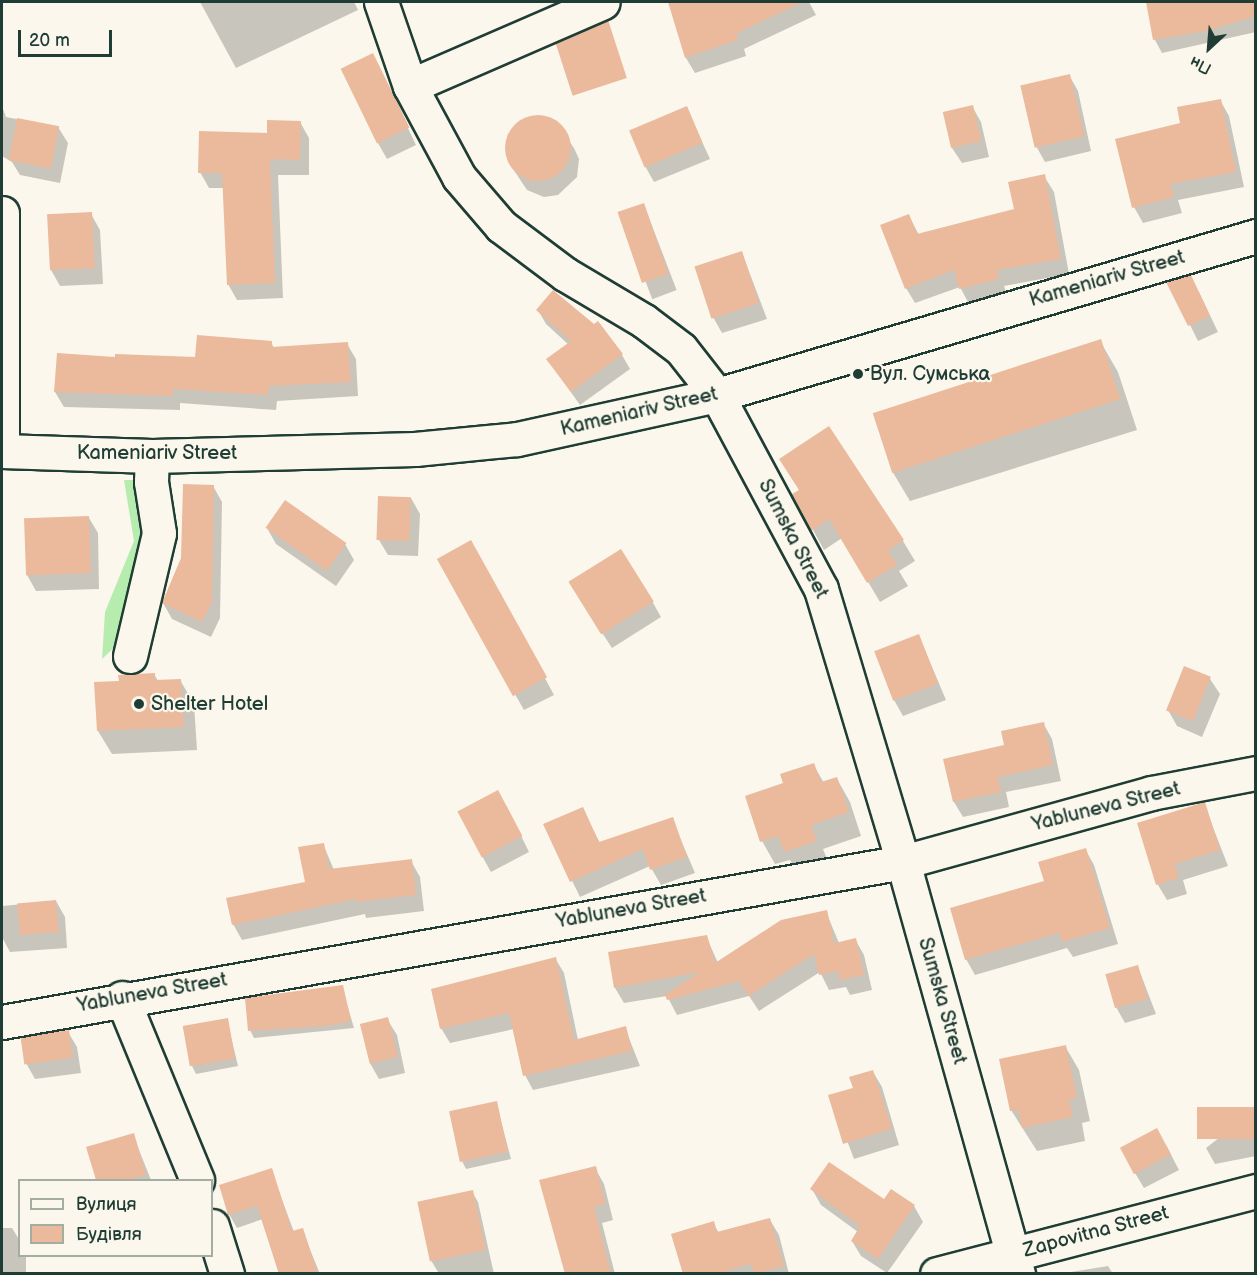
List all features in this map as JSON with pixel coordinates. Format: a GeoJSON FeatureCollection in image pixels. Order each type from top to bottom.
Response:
{"type":"FeatureCollection","features":[{"type":"Feature","properties":{"kind":"street","name":"Sumska Street"},"geometry":{"type":"LineString","coordinates":[[381,2],[410,86],[459,177],[501,226],[565,274],[644,321],[681,349],[717,395],[821,589],[903,862],[1015,1264]]}},
{"type":"Feature","properties":{"kind":"street"},"geometry":{"type":"LineString","coordinates":[[410,86],[603,2]]}},
{"type":"Feature","properties":{"kind":"street"},"geometry":{"type":"LineString","coordinates":[[2,213],[2,444]]}},
{"type":"Feature","properties":{"kind":"street","name":"Kameniariv Street"},"geometry":{"type":"LineString","coordinates":[[2,451],[152,456],[415,449],[517,439],[717,395],[1256,236]]}},
{"type":"Feature","properties":{"kind":"street"},"geometry":{"type":"LineString","coordinates":[[130,656],[159,534],[151,482],[152,456]]}},
{"type":"Feature","properties":{"kind":"street","name":"Yabluneva Street"},"geometry":{"type":"LineString","coordinates":[[2,1022],[122,998],[903,862],[1151,793],[1256,774]]}},
{"type":"Feature","properties":{"kind":"street"},"geometry":{"type":"LineString","coordinates":[[122,998],[197,1179]]}},
{"type":"Feature","properties":{"kind":"street","name":"Zapovitna Street"},"geometry":{"type":"LineString","coordinates":[[937,1274],[1015,1264],[1256,1191]]}},
{"type":"Feature","properties":{"kind":"street"},"geometry":{"type":"LineString","coordinates":[[213,1229],[227,1274]]}},
{"type":"Feature","properties":{"kind":"green space"},"geometry":{"type":"Polygon","coordinates":[[[124,480],[139,480],[146,537],[118,644],[102,659],[105,612],[134,541],[124,480]]]}},
{"type":"Feature","properties":{"kind":"building"},"geometry":{"type":"Polygon","coordinates":[[[668,2],[803,2],[737,33],[738,40],[685,58],[668,2]]]}},
{"type":"Feature","properties":{"kind":"building"},"geometry":{"type":"Polygon","coordinates":[[[1146,2],[1256,2],[1256,16],[1206,31],[1153,40],[1146,2]]]}},
{"type":"Feature","properties":{"kind":"building"},"geometry":{"type":"Polygon","coordinates":[[[608,20],[627,78],[573,96],[554,38],[608,20]]]}},
{"type":"Feature","properties":{"kind":"building"},"geometry":{"type":"Polygon","coordinates":[[[373,53],[409,128],[377,143],[341,69],[373,53]]]}},
{"type":"Feature","properties":{"kind":"building"},"geometry":{"type":"Polygon","coordinates":[[[1070,74],[1084,136],[1035,148],[1020,85],[1070,74]]]}},
{"type":"Feature","properties":{"kind":"building"},"geometry":{"type":"Polygon","coordinates":[[[1221,99],[1236,172],[1170,184],[1174,197],[1132,208],[1115,139],[1180,123],[1177,107],[1221,99]]]}},
{"type":"Feature","properties":{"kind":"building"},"geometry":{"type":"Polygon","coordinates":[[[973,105],[981,141],[951,148],[943,112],[973,105]]]}},
{"type":"Feature","properties":{"kind":"building"},"geometry":{"type":"Polygon","coordinates":[[[687,106],[703,143],[645,167],[629,131],[687,106]]]}},
{"type":"Feature","properties":{"kind":"building"},"geometry":{"type":"Polygon","coordinates":[[[532,115],[544,115],[556,120],[566,130],[571,148],[569,161],[556,176],[544,181],[532,181],[520,176],[510,166],[505,154],[505,142],[510,130],[520,120],[532,115]]]}},
{"type":"Feature","properties":{"kind":"building"},"geometry":{"type":"Polygon","coordinates":[[[17,118],[59,126],[51,168],[9,160],[17,118]]]}},
{"type":"Feature","properties":{"kind":"building"},"geometry":{"type":"Polygon","coordinates":[[[267,120],[301,121],[300,160],[270,159],[275,283],[227,285],[222,173],[198,173],[199,131],[267,133],[267,120]]]}},
{"type":"Feature","properties":{"kind":"building"},"geometry":{"type":"Polygon","coordinates":[[[1045,174],[1061,259],[997,270],[999,279],[959,289],[954,270],[905,289],[880,225],[909,214],[917,234],[1014,209],[1008,182],[1045,174]]]}},
{"type":"Feature","properties":{"kind":"building"},"geometry":{"type":"Polygon","coordinates":[[[644,203],[668,274],[642,283],[618,212],[644,203]]]}},
{"type":"Feature","properties":{"kind":"building"},"geometry":{"type":"Polygon","coordinates":[[[92,212],[95,268],[50,270],[47,214],[92,212]]]}},
{"type":"Feature","properties":{"kind":"building"},"geometry":{"type":"Polygon","coordinates":[[[742,251],[759,303],[711,319],[694,266],[742,251]]]}},
{"type":"Feature","properties":{"kind":"building"},"geometry":{"type":"Polygon","coordinates":[[[1191,275],[1210,316],[1188,326],[1166,282],[1191,275]]]}},
{"type":"Feature","properties":{"kind":"building"},"geometry":{"type":"Polygon","coordinates":[[[553,290],[594,324],[598,321],[623,354],[571,392],[546,359],[571,341],[536,310],[553,290]]]}},
{"type":"Feature","properties":{"kind":"building"},"geometry":{"type":"Polygon","coordinates":[[[197,335],[272,341],[272,347],[348,342],[351,382],[269,386],[268,395],[173,389],[172,396],[54,392],[57,353],[115,357],[115,354],[195,357],[197,335]]]}},
{"type":"Feature","properties":{"kind":"building"},"geometry":{"type":"Polygon","coordinates":[[[1101,339],[1120,399],[892,473],[873,413],[1101,339]]]}},
{"type":"Feature","properties":{"kind":"building"},"geometry":{"type":"Polygon","coordinates":[[[829,426],[904,540],[888,550],[897,565],[867,583],[829,519],[811,531],[792,494],[799,490],[779,459],[829,426]]]}},
{"type":"Feature","properties":{"kind":"building"},"geometry":{"type":"Polygon","coordinates":[[[183,484],[214,485],[212,602],[202,622],[162,603],[181,558],[183,484]]]}},
{"type":"Feature","properties":{"kind":"building"},"geometry":{"type":"Polygon","coordinates":[[[378,496],[411,497],[409,541],[376,540],[378,496]]]}},
{"type":"Feature","properties":{"kind":"building"},"geometry":{"type":"Polygon","coordinates":[[[285,500],[346,543],[327,571],[265,528],[285,500]]]}},
{"type":"Feature","properties":{"kind":"building"},"geometry":{"type":"Polygon","coordinates":[[[89,516],[91,573],[26,575],[24,518],[89,516]]]}},
{"type":"Feature","properties":{"kind":"building"},"geometry":{"type":"Polygon","coordinates":[[[471,540],[547,677],[513,696],[437,559],[471,540]]]}},
{"type":"Feature","properties":{"kind":"building"},"geometry":{"type":"Polygon","coordinates":[[[621,549],[654,602],[601,634],[568,582],[621,549]]]}},
{"type":"Feature","properties":{"kind":"building"},"geometry":{"type":"Polygon","coordinates":[[[919,634],[938,683],[893,701],[874,651],[919,634]]]}},
{"type":"Feature","properties":{"kind":"building"},"geometry":{"type":"Polygon","coordinates":[[[1184,666],[1211,677],[1193,721],[1166,711],[1184,666]]]}},
{"type":"Feature","properties":{"kind":"building","name":"Shelter Hotel"},"geometry":{"type":"Polygon","coordinates":[[[155,673],[155,680],[181,679],[184,727],[97,731],[94,682],[119,681],[118,675],[155,673]]]}},
{"type":"Feature","properties":{"kind":"building"},"geometry":{"type":"Polygon","coordinates":[[[1044,722],[1053,765],[998,777],[1001,792],[953,802],[943,759],[1004,745],[1001,731],[1044,722]]]}},
{"type":"Feature","properties":{"kind":"building"},"geometry":{"type":"Polygon","coordinates":[[[814,763],[821,782],[837,777],[849,812],[811,825],[817,841],[784,852],[778,836],[760,842],[745,796],[783,783],[780,774],[814,763]]]}},
{"type":"Feature","properties":{"kind":"building"},"geometry":{"type":"Polygon","coordinates":[[[498,790],[522,836],[482,858],[457,812],[498,790]]]}},
{"type":"Feature","properties":{"kind":"building"},"geometry":{"type":"Polygon","coordinates":[[[1205,802],[1220,850],[1175,864],[1179,878],[1156,885],[1137,823],[1205,802]]]}},
{"type":"Feature","properties":{"kind":"building"},"geometry":{"type":"Polygon","coordinates":[[[583,807],[599,842],[673,817],[687,857],[650,870],[643,849],[570,882],[543,824],[583,807]]]}},
{"type":"Feature","properties":{"kind":"building"},"geometry":{"type":"Polygon","coordinates":[[[324,843],[329,869],[412,859],[416,895],[356,902],[356,899],[232,925],[226,898],[305,882],[298,847],[324,843]]]}},
{"type":"Feature","properties":{"kind":"building"},"geometry":{"type":"Polygon","coordinates":[[[1086,848],[1110,928],[1062,942],[1059,933],[965,960],[950,908],[1044,881],[1038,862],[1086,848]]]}},
{"type":"Feature","properties":{"kind":"building"},"geometry":{"type":"Polygon","coordinates":[[[56,900],[59,932],[20,935],[17,903],[56,900]]]}},
{"type":"Feature","properties":{"kind":"building"},"geometry":{"type":"Polygon","coordinates":[[[827,910],[834,942],[831,944],[856,938],[864,975],[840,980],[838,971],[819,975],[814,954],[749,996],[739,981],[667,1000],[665,995],[700,972],[614,988],[608,952],[707,935],[715,963],[781,920],[827,910]]]}},
{"type":"Feature","properties":{"kind":"building"},"geometry":{"type":"Polygon","coordinates":[[[556,957],[574,1040],[626,1026],[632,1051],[523,1076],[509,1013],[440,1029],[431,989],[556,957]]]}},
{"type":"Feature","properties":{"kind":"building"},"geometry":{"type":"Polygon","coordinates":[[[1138,965],[1148,999],[1115,1008],[1105,974],[1138,965]]]}},
{"type":"Feature","properties":{"kind":"building"},"geometry":{"type":"Polygon","coordinates":[[[343,985],[351,1021],[327,1026],[248,1031],[245,998],[343,985]]]}},
{"type":"Feature","properties":{"kind":"building"},"geometry":{"type":"Polygon","coordinates":[[[388,1017],[398,1057],[370,1064],[360,1024],[388,1017]]]}},
{"type":"Feature","properties":{"kind":"building"},"geometry":{"type":"Polygon","coordinates":[[[228,1018],[235,1058],[190,1066],[183,1026],[228,1018]]]}},
{"type":"Feature","properties":{"kind":"building"},"geometry":{"type":"Polygon","coordinates":[[[69,1030],[73,1058],[24,1065],[20,1037],[69,1030]]]}},
{"type":"Feature","properties":{"kind":"building"},"geometry":{"type":"Polygon","coordinates":[[[1066,1045],[1077,1098],[1069,1100],[1073,1117],[1022,1128],[1018,1110],[1010,1111],[999,1059],[1066,1045]]]}},
{"type":"Feature","properties":{"kind":"building"},"geometry":{"type":"Polygon","coordinates":[[[873,1070],[892,1129],[843,1144],[828,1095],[853,1088],[849,1077],[873,1070]]]}},
{"type":"Feature","properties":{"kind":"building"},"geometry":{"type":"Polygon","coordinates":[[[497,1101],[508,1152],[460,1162],[449,1111],[497,1101]]]}},
{"type":"Feature","properties":{"kind":"building"},"geometry":{"type":"Polygon","coordinates":[[[1197,1107],[1256,1107],[1256,1139],[1197,1139],[1197,1107]]]}},
{"type":"Feature","properties":{"kind":"building"},"geometry":{"type":"Polygon","coordinates":[[[1157,1128],[1171,1154],[1134,1174],[1120,1148],[1157,1128]]]}},
{"type":"Feature","properties":{"kind":"building"},"geometry":{"type":"Polygon","coordinates":[[[134,1133],[146,1175],[132,1179],[96,1179],[86,1147],[134,1133]]]}},
{"type":"Feature","properties":{"kind":"building"},"geometry":{"type":"Polygon","coordinates":[[[829,1162],[884,1199],[891,1189],[915,1205],[878,1259],[851,1241],[860,1226],[810,1189],[829,1162]]]}},
{"type":"Feature","properties":{"kind":"building"},"geometry":{"type":"Polygon","coordinates":[[[596,1166],[605,1204],[594,1207],[611,1274],[565,1274],[539,1180],[596,1166]]]}},
{"type":"Feature","properties":{"kind":"building"},"geometry":{"type":"Polygon","coordinates":[[[272,1168],[292,1231],[303,1228],[318,1274],[279,1274],[257,1206],[228,1215],[219,1185],[272,1168]]]}},
{"type":"Feature","properties":{"kind":"building"},"geometry":{"type":"Polygon","coordinates":[[[473,1190],[486,1250],[430,1262],[417,1202],[473,1190]]]}},
{"type":"Feature","properties":{"kind":"building"},"geometry":{"type":"Polygon","coordinates":[[[770,1218],[784,1266],[755,1274],[750,1264],[717,1274],[683,1274],[671,1234],[714,1221],[717,1232],[770,1218]]]}},
{"type":"Feature","properties":{"kind":"place","name":"Вул. Сумська"},"geometry":{"type":"Point","coordinates":[858,374]}},
{"type":"Feature","properties":{"kind":"place","name":"Shelter Hotel"},"geometry":{"type":"Point","coordinates":[139,704]}}]}
